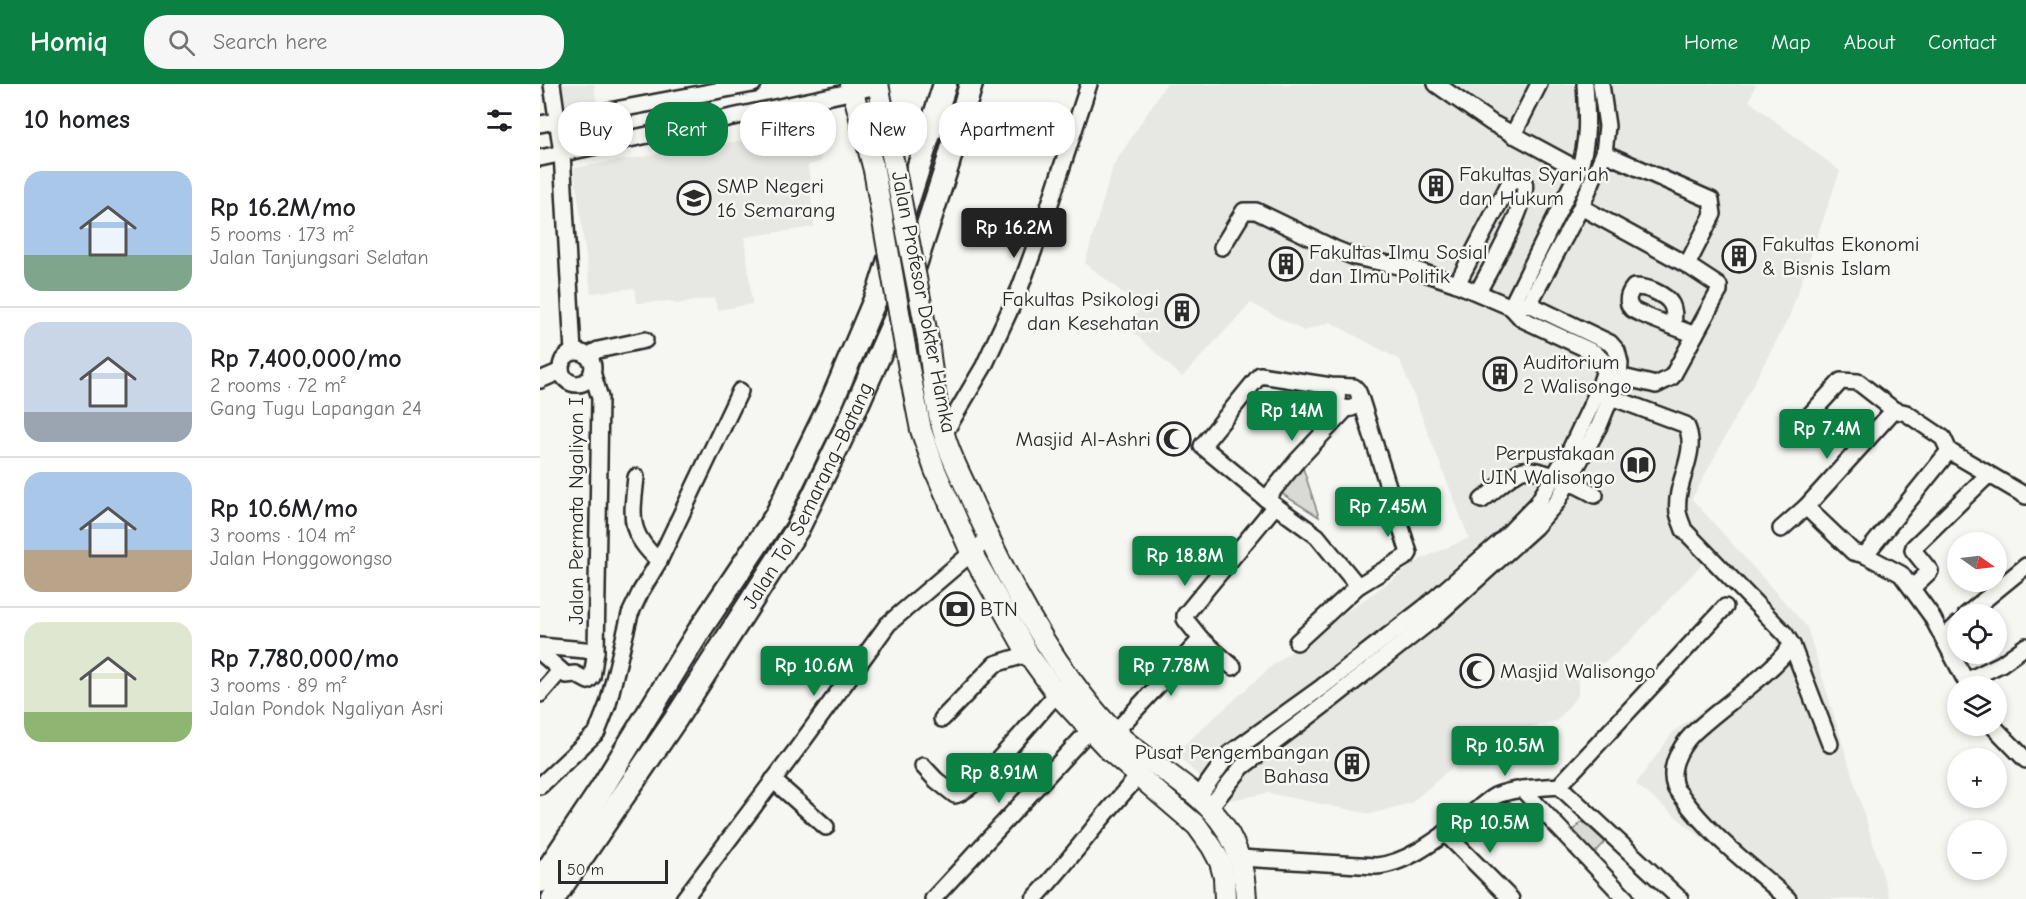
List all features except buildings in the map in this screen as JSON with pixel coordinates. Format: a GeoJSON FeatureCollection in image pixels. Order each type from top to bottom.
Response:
{"type":"FeatureCollection","features":[{"type":"Feature","properties":{"kind":"highway","name":"Jalan Tol Semarang–Batang"},"geometry":{"type":"LineString","coordinates":[[553,899],[699,631],[776,516],[832,401],[880,288],[945,84]]}},
{"type":"Feature","properties":{"kind":"highway","name":"Jalan Tol Semarang–Batang"},"geometry":{"type":"LineString","coordinates":[[540,881],[608,800],[724,646],[798,528],[853,414],[904,299],[948,164],[971,84]]}},
{"type":"Feature","properties":{"kind":"main road","name":"Jalan Profesor Dokter Hamka"},"geometry":{"type":"LineString","coordinates":[[878,85],[944,434],[989,538],[1045,644],[1070,680],[1111,752],[1190,820],[1212,847],[1220,862],[1224,877],[1225,899]]}},
{"type":"Feature","properties":{"kind":"main road","name":"Jalan Profesor Dokter Hamka"},"geometry":{"type":"LineString","coordinates":[[852,88],[874,170],[921,430],[935,470],[971,552],[1028,654],[1057,694],[1095,723],[1115,732],[1204,802],[1222,822],[1240,858],[1246,899]]}},
{"type":"Feature","properties":{"kind":"main road"},"geometry":{"type":"LineString","coordinates":[[1190,820],[1204,802]]}},
{"type":"Feature","properties":{"kind":"street"},"geometry":{"type":"LineString","coordinates":[[540,124],[558,120],[552,84]]}},
{"type":"Feature","properties":{"kind":"street"},"geometry":{"type":"LineString","coordinates":[[633,106],[753,84]]}},
{"type":"Feature","properties":{"kind":"street"},"geometry":{"type":"LineString","coordinates":[[944,434],[984,366],[1013,305],[1044,222],[1089,84]]}},
{"type":"Feature","properties":{"kind":"street"},"geometry":{"type":"LineString","coordinates":[[1436,84],[1513,135],[1579,170]]}},
{"type":"Feature","properties":{"kind":"street"},"geometry":{"type":"LineString","coordinates":[[1513,135],[1539,84]]}},
{"type":"Feature","properties":{"kind":"street"},"geometry":{"type":"LineString","coordinates":[[1511,307],[1579,170],[1586,148],[1588,125],[1585,84]]}},
{"type":"Feature","properties":{"kind":"street"},"geometry":{"type":"LineString","coordinates":[[1529,304],[1581,207],[1604,153],[1607,126],[1601,84]]}},
{"type":"Feature","properties":{"kind":"street"},"geometry":{"type":"LineString","coordinates":[[633,137],[852,88],[878,85]]}},
{"type":"Feature","properties":{"kind":"street"},"geometry":{"type":"LineString","coordinates":[[1604,153],[1711,200],[1713,214],[1687,265]]}},
{"type":"Feature","properties":{"kind":"street"},"geometry":{"type":"LineString","coordinates":[[540,158],[558,154]]}},
{"type":"Feature","properties":{"kind":"street"},"geometry":{"type":"LineString","coordinates":[[562,156],[580,354],[592,363],[592,372],[586,381],[576,384],[566,380],[561,371],[562,361],[580,354],[645,340]]}},
{"type":"Feature","properties":{"kind":"street"},"geometry":{"type":"LineString","coordinates":[[1457,284],[1511,180],[1519,179],[1524,182],[1526,188],[1520,210],[1478,292]]}},
{"type":"Feature","properties":{"kind":"street"},"geometry":{"type":"LineString","coordinates":[[1222,247],[1244,211],[1256,211],[1354,257],[1413,269],[1478,292],[1511,307],[1522,319],[1595,353],[1612,375],[1656,385],[1665,382],[1672,377],[1719,291],[1719,286],[1687,265],[1581,207]]}},
{"type":"Feature","properties":{"kind":"street"},"geometry":{"type":"LineString","coordinates":[[1204,802],[1229,754],[1495,566],[1542,509],[1599,426],[1604,395],[1620,363],[1617,351],[1610,343],[1529,304],[1511,307]]}},
{"type":"Feature","properties":{"kind":"street"},"geometry":{"type":"LineString","coordinates":[[1673,326],[1695,335]]}},
{"type":"Feature","properties":{"kind":"street"},"geometry":{"type":"LineString","coordinates":[[540,380],[561,371]]}},
{"type":"Feature","properties":{"kind":"street","name":"Jalan Permata Ngaliyan I"},"geometry":{"type":"LineString","coordinates":[[540,652],[566,675],[575,674],[584,680],[590,680],[594,673],[600,398],[592,372]]}},
{"type":"Feature","properties":{"kind":"street"},"geometry":{"type":"LineString","coordinates":[[1298,642],[1358,586],[1409,553],[1359,391],[1348,385],[1342,387],[1260,375],[1202,444],[1202,448],[1317,536],[1358,586]]}},
{"type":"Feature","properties":{"kind":"street"},"geometry":{"type":"LineString","coordinates":[[1797,429],[1841,381],[1858,382],[1894,410],[1906,413],[1943,438],[1949,451],[2026,496]]}},
{"type":"Feature","properties":{"kind":"street"},"geometry":{"type":"LineString","coordinates":[[1342,387],[1336,399],[1341,407],[1346,409]]}},
{"type":"Feature","properties":{"kind":"street"},"geometry":{"type":"LineString","coordinates":[[540,786],[597,732],[608,704],[630,614],[659,561],[740,391]]}},
{"type":"Feature","properties":{"kind":"street"},"geometry":{"type":"LineString","coordinates":[[1604,395],[1686,425],[1691,435],[1691,448],[1681,479],[1678,511],[1684,530],[1785,634],[1792,645],[1830,744]]}},
{"type":"Feature","properties":{"kind":"street"},"geometry":{"type":"LineString","coordinates":[[1233,667],[1201,639],[1185,619],[1186,612],[1243,548],[1298,461],[1346,409],[1356,406],[1360,397]]}},
{"type":"Feature","properties":{"kind":"street"},"geometry":{"type":"LineString","coordinates":[[1781,529],[1806,507],[1894,410]]}},
{"type":"Feature","properties":{"kind":"street"},"geometry":{"type":"LineString","coordinates":[[1865,555],[1949,451]]}},
{"type":"Feature","properties":{"kind":"street"},"geometry":{"type":"LineString","coordinates":[[1482,500],[1522,470],[1533,469],[1595,495]]}},
{"type":"Feature","properties":{"kind":"street"},"geometry":{"type":"LineString","coordinates":[[1912,588],[1930,571],[1913,548],[1988,475]]}},
{"type":"Feature","properties":{"kind":"street"},"geometry":{"type":"LineString","coordinates":[[636,477],[633,512],[637,537],[644,548],[659,561]]}},
{"type":"Feature","properties":{"kind":"street"},"geometry":{"type":"LineString","coordinates":[[1806,507],[1853,552],[1865,555],[1901,574],[1944,638],[1964,676]]}},
{"type":"Feature","properties":{"kind":"street"},"geometry":{"type":"LineString","coordinates":[[684,899],[888,624],[989,538]]}},
{"type":"Feature","properties":{"kind":"street"},"geometry":{"type":"LineString","coordinates":[[1979,604],[2026,566]]}},
{"type":"Feature","properties":{"kind":"street"},"geometry":{"type":"LineString","coordinates":[[1240,858],[1388,865],[1446,833],[1494,797],[1522,789],[1559,786],[1725,607]]}},
{"type":"Feature","properties":{"kind":"street"},"geometry":{"type":"LineString","coordinates":[[1204,802],[1242,767],[1332,699],[1428,614]]}},
{"type":"Feature","properties":{"kind":"street"},"geometry":{"type":"LineString","coordinates":[[1944,638],[1947,635]]}},
{"type":"Feature","properties":{"kind":"street"},"geometry":{"type":"LineString","coordinates":[[1115,732],[1201,639]]}},
{"type":"Feature","properties":{"kind":"street"},"geometry":{"type":"LineString","coordinates":[[1788,899],[1692,810],[1675,786],[1674,774],[1677,754],[1698,728],[1783,657],[1792,645]]}},
{"type":"Feature","properties":{"kind":"street","name":"Jalan Permata Ngaliyan I"},"geometry":{"type":"LineString","coordinates":[[540,646],[596,651]]}},
{"type":"Feature","properties":{"kind":"street"},"geometry":{"type":"LineString","coordinates":[[1981,676],[2026,646]]}},
{"type":"Feature","properties":{"kind":"street"},"geometry":{"type":"LineString","coordinates":[[942,718],[995,664],[1028,654]]}},
{"type":"Feature","properties":{"kind":"street"},"geometry":{"type":"LineString","coordinates":[[540,694],[560,671]]}},
{"type":"Feature","properties":{"kind":"street"},"geometry":{"type":"LineString","coordinates":[[923,766],[949,792],[955,795],[964,793],[992,766],[1070,680]]}},
{"type":"Feature","properties":{"kind":"street"},"geometry":{"type":"LineString","coordinates":[[1322,687],[1332,699]]}},
{"type":"Feature","properties":{"kind":"street"},"geometry":{"type":"LineString","coordinates":[[1284,714],[1294,728]]}},
{"type":"Feature","properties":{"kind":"street"},"geometry":{"type":"LineString","coordinates":[[933,899],[1095,723]]}},
{"type":"Feature","properties":{"kind":"street"},"geometry":{"type":"LineString","coordinates":[[2006,736],[2023,750]]}},
{"type":"Feature","properties":{"kind":"street"},"geometry":{"type":"LineString","coordinates":[[1229,754],[1242,767]]}},
{"type":"Feature","properties":{"kind":"street"},"geometry":{"type":"LineString","coordinates":[[1034,899],[1140,776]]}},
{"type":"Feature","properties":{"kind":"street"},"geometry":{"type":"LineString","coordinates":[[773,780],[826,827]]}},
{"type":"Feature","properties":{"kind":"street"},"geometry":{"type":"LineString","coordinates":[[1559,786],[1680,899]]}},
{"type":"Feature","properties":{"kind":"street"},"geometry":{"type":"LineString","coordinates":[[1522,789],[1626,899]]}},
{"type":"Feature","properties":{"kind":"street"},"geometry":{"type":"LineString","coordinates":[[1446,833],[1511,899]]}},
{"type":"Feature","properties":{"kind":"shaded area"},"geometry":{"type":"Polygon","coordinates":[[[561,84],[594,84],[597,102],[565,102],[561,84]]]}},
{"type":"Feature","properties":{"kind":"shaded area"},"geometry":{"type":"Polygon","coordinates":[[[1166,84],[1756,84],[1749,101],[1840,171],[1789,317],[1692,499],[1807,627],[1890,899],[1772,899],[1746,874],[1636,784],[1673,732],[1772,658],[1777,647],[1775,632],[1702,564],[1627,644],[1607,661],[1578,672],[1578,695],[1557,721],[1512,732],[1478,745],[1411,803],[1370,814],[1268,793],[1225,801],[1175,753],[1274,664],[1421,559],[1469,538],[1400,360],[1330,322],[1304,331],[1251,303],[1182,377],[1126,325],[1142,308],[1085,263],[1113,166],[1166,84]]]}},
{"type":"Feature","properties":{"kind":"shaded area","name":"SMP Negeri 16 Semarang"},"geometry":{"type":"Polygon","coordinates":[[[740,141],[740,156],[820,156],[821,161],[808,165],[814,227],[745,237],[752,304],[718,310],[714,298],[676,304],[670,301],[637,303],[635,288],[591,293],[574,168],[647,156],[728,156],[728,143],[740,141]]]}},
{"type":"Feature","properties":{"kind":"shaded area"},"geometry":{"type":"Polygon","coordinates":[[[1301,462],[1319,517],[1279,492],[1301,462]]]}},
{"type":"Feature","properties":{"kind":"shaded area"},"geometry":{"type":"Polygon","coordinates":[[[1582,821],[1605,842],[1594,854],[1571,834],[1582,821]]]}},
{"type":"Feature","properties":{"kind":"place","name":"Fakultas Syari'ah dan Hukum"},"geometry":{"type":"Point","coordinates":[1436,186]}},
{"type":"Feature","properties":{"kind":"place","name":"SMP Negeri 16 Semarang"},"geometry":{"type":"Point","coordinates":[694,198]}},
{"type":"Feature","properties":{"kind":"place","name":"Fakultas Ekonomi & Bisnis Islam"},"geometry":{"type":"Point","coordinates":[1739,256]}},
{"type":"Feature","properties":{"kind":"place","name":"Fakultas Ilmu Sosial dan Ilmu Politik"},"geometry":{"type":"Point","coordinates":[1286,264]}},
{"type":"Feature","properties":{"kind":"place","name":"Fakultas Psikologi dan Kesehatan"},"geometry":{"type":"Point","coordinates":[1182,311]}},
{"type":"Feature","properties":{"kind":"place","name":"Auditorium 2 Walisongo"},"geometry":{"type":"Point","coordinates":[1500,374]}},
{"type":"Feature","properties":{"kind":"place","name":"Masjid Al-Ashri"},"geometry":{"type":"Point","coordinates":[1174,439]}},
{"type":"Feature","properties":{"kind":"place","name":"Perpustakaan UIN Walisongo"},"geometry":{"type":"Point","coordinates":[1638,465]}},
{"type":"Feature","properties":{"kind":"place","name":"BTN"},"geometry":{"type":"Point","coordinates":[957,609]}},
{"type":"Feature","properties":{"kind":"place","name":"Masjid Walisongo"},"geometry":{"type":"Point","coordinates":[1477,671]}},
{"type":"Feature","properties":{"kind":"place","name":"Pusat Pengembangan Bahasa"},"geometry":{"type":"Point","coordinates":[1352,764]}}]}
